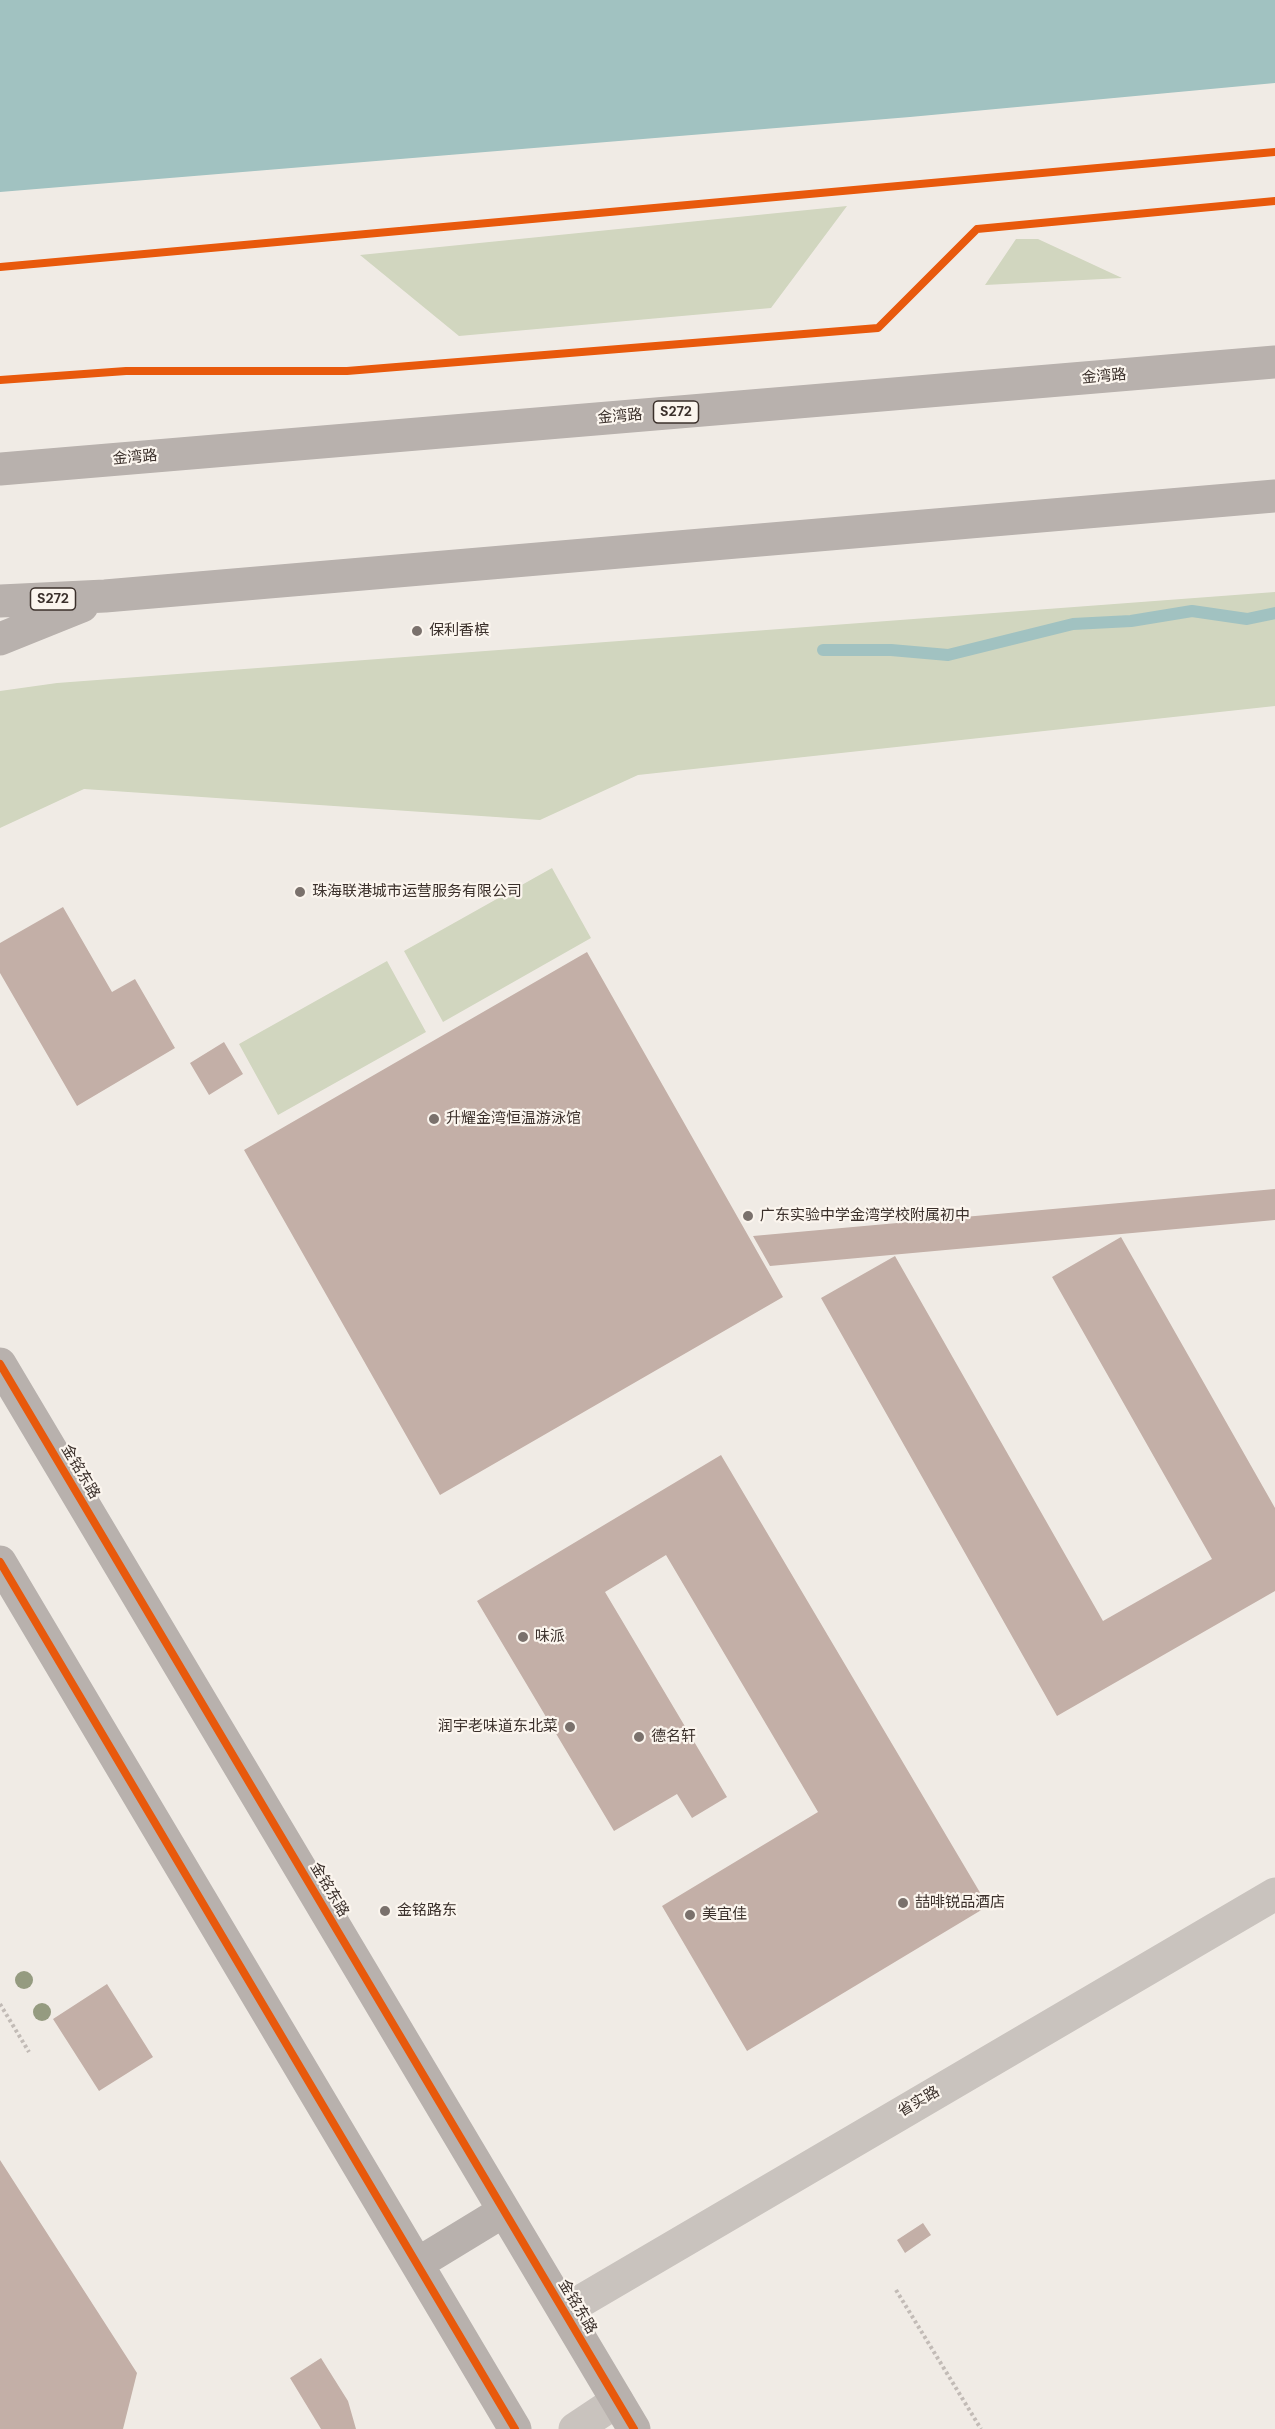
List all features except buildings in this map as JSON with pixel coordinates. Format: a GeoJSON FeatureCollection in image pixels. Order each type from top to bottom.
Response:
{"type":"FeatureCollection","features":[{"type":"Feature","properties":{"kind":"main road","name":"金湾路"},"geometry":{"type":"LineString","coordinates":[[0,469],[1275,362]]}},
{"type":"Feature","properties":{"kind":"main road","name":"S272"},"geometry":{"type":"LineString","coordinates":[[0,601],[105,596],[1275,495]]}},
{"type":"Feature","properties":{"kind":"main road"},"geometry":{"type":"LineString","coordinates":[[0,639],[105,596]]}},
{"type":"Feature","properties":{"kind":"main road","name":"金铭东路"},"geometry":{"type":"LineString","coordinates":[[0,1364],[634,2429]]}},
{"type":"Feature","properties":{"kind":"main road"},"geometry":{"type":"LineString","coordinates":[[0,1562],[515,2429]]}},
{"type":"Feature","properties":{"kind":"main road"},"geometry":{"type":"LineString","coordinates":[[417,2264],[504,2211]]}},
{"type":"Feature","properties":{"kind":"street","name":"省实路"},"geometry":{"type":"LineString","coordinates":[[564,2311],[1275,1894]]}},
{"type":"Feature","properties":{"kind":"street"},"geometry":{"type":"LineString","coordinates":[[575,2429],[617,2401]]}},
{"type":"Feature","properties":{"kind":"path"},"geometry":{"type":"LineString","coordinates":[[0,2004],[29,2052]]}},
{"type":"Feature","properties":{"kind":"path"},"geometry":{"type":"LineString","coordinates":[[896,2290],[981,2429]]}},
{"type":"Feature","properties":{"kind":"green space"},"geometry":{"type":"Polygon","coordinates":[[[847,206],[771,308],[459,336],[360,255],[847,206]]]}},
{"type":"Feature","properties":{"kind":"green space"},"geometry":{"type":"Polygon","coordinates":[[[1016,239],[1038,239],[1122,278],[985,285],[1016,239]]]}},
{"type":"Feature","properties":{"kind":"green space"},"geometry":{"type":"Polygon","coordinates":[[[1275,592],[1275,706],[638,775],[540,820],[84,789],[0,828],[0,691],[57,683],[1275,592]]]}},
{"type":"Feature","properties":{"kind":"green space"},"geometry":{"type":"Polygon","coordinates":[[[552,868],[591,938],[443,1022],[404,951],[552,868]]]}},
{"type":"Feature","properties":{"kind":"green space"},"geometry":{"type":"Polygon","coordinates":[[[387,961],[426,1032],[278,1115],[239,1044],[387,961]]]}},
{"type":"Feature","properties":{"kind":"water"},"geometry":{"type":"Polygon","coordinates":[[[0,0],[1275,0],[1275,83],[910,117],[0,192],[0,0]]]}},
{"type":"Feature","properties":{"kind":"waterway"},"geometry":{"type":"LineString","coordinates":[[823,650],[891,650],[948,655],[1073,624],[1131,621],[1192,611],[1247,619],[1275,613]]}},
{"type":"Feature","properties":{"kind":"cycle path"},"geometry":{"type":"LineString","coordinates":[[0,267],[1275,152]]}},
{"type":"Feature","properties":{"kind":"cycle path"},"geometry":{"type":"LineString","coordinates":[[0,380],[126,371],[347,371],[878,328],[977,229],[1275,201]]}},
{"type":"Feature","properties":{"kind":"cycle path"},"geometry":{"type":"LineString","coordinates":[[0,1364],[634,2429]]}},
{"type":"Feature","properties":{"kind":"cycle path"},"geometry":{"type":"LineString","coordinates":[[0,1562],[515,2429]]}},
{"type":"Feature","properties":{"kind":"place","name":"保利香槟"},"geometry":{"type":"Point","coordinates":[417,631]}},
{"type":"Feature","properties":{"kind":"place","name":"珠海联港城市运营服务有限公司"},"geometry":{"type":"Point","coordinates":[300,892]}},
{"type":"Feature","properties":{"kind":"place","name":"升耀金湾恒温游泳馆"},"geometry":{"type":"Point","coordinates":[434,1119]}},
{"type":"Feature","properties":{"kind":"place","name":"广东实验中学金湾学校附属初中"},"geometry":{"type":"Point","coordinates":[748,1216]}},
{"type":"Feature","properties":{"kind":"place","name":"味派"},"geometry":{"type":"Point","coordinates":[523,1637]}},
{"type":"Feature","properties":{"kind":"place","name":"润宇老味道东北菜"},"geometry":{"type":"Point","coordinates":[570,1727]}},
{"type":"Feature","properties":{"kind":"place","name":"德名轩"},"geometry":{"type":"Point","coordinates":[639,1737]}},
{"type":"Feature","properties":{"kind":"place","name":"喆啡锐品酒店"},"geometry":{"type":"Point","coordinates":[903,1903]}},
{"type":"Feature","properties":{"kind":"place","name":"金铭路东"},"geometry":{"type":"Point","coordinates":[385,1911]}},
{"type":"Feature","properties":{"kind":"place","name":"美宜佳"},"geometry":{"type":"Point","coordinates":[690,1915]}}]}
